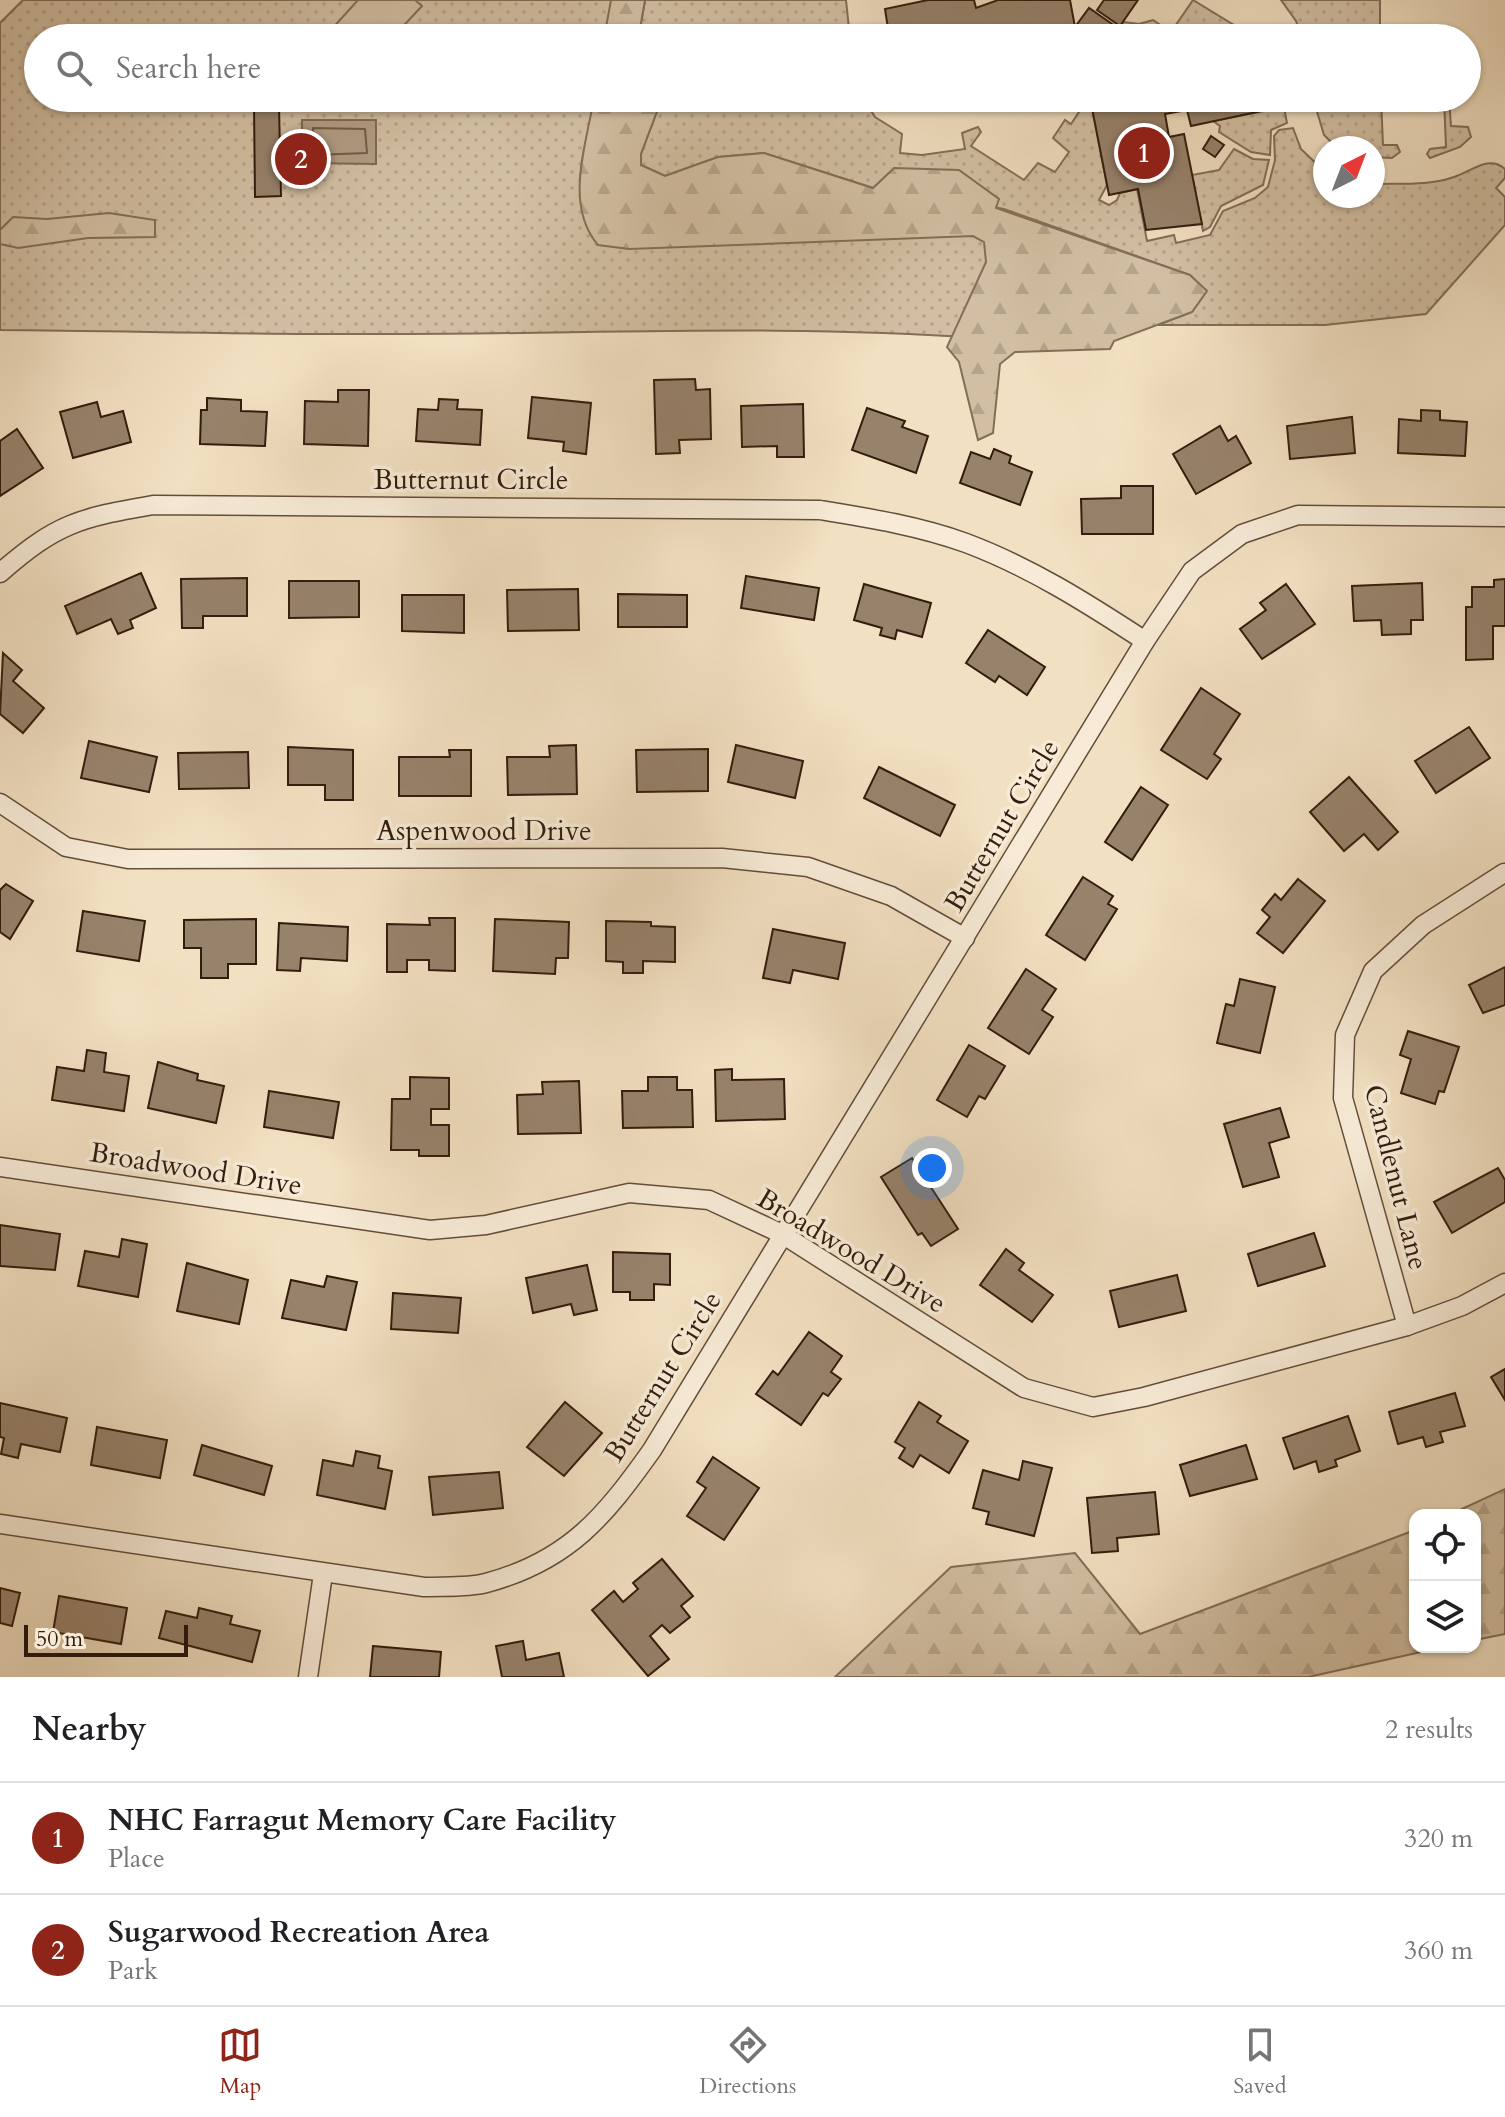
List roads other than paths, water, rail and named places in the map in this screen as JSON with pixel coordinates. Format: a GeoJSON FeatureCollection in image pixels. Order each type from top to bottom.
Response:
{"type":"FeatureCollection","features":[{"type":"Feature","properties":{"kind":"street","name":"Butternut Circle"},"geometry":{"type":"LineString","coordinates":[[0,573],[38,540],[85,517],[153,505],[820,510],[895,523],[963,542],[1025,568],[1145,641],[652,1450],[610,1510],[558,1554],[485,1583],[424,1587],[0,1524]]}},
{"type":"Feature","properties":{"kind":"street"},"geometry":{"type":"LineString","coordinates":[[1145,641],[1192,571],[1242,534],[1298,515],[1505,517]]}},
{"type":"Feature","properties":{"kind":"street","name":"Aspenwood Drive"},"geometry":{"type":"LineString","coordinates":[[0,803],[66,847],[128,859],[722,858],[808,867],[891,896],[965,938]]}},
{"type":"Feature","properties":{"kind":"street","name":"Candlenut Lane"},"geometry":{"type":"LineString","coordinates":[[1407,1326],[1343,1098],[1345,1035],[1373,971],[1423,925],[1504,873]]}},
{"type":"Feature","properties":{"kind":"street","name":"Broadwood Drive"},"geometry":{"type":"LineString","coordinates":[[0,1167],[430,1230],[486,1225],[629,1193],[709,1200],[782,1234],[1024,1388],[1093,1407],[1144,1397],[1407,1326],[1462,1306],[1505,1283]]}},
{"type":"Feature","properties":{"kind":"street"},"geometry":{"type":"LineString","coordinates":[[308,1677],[323,1574]]}},
{"type":"Feature","properties":{"kind":"water"},"geometry":{"type":"Polygon","coordinates":[[[302,120],[376,120],[376,164],[302,163],[302,120]]]}},
{"type":"Feature","properties":{"kind":"place","name":"NHC Farragut Memory Care Facility"},"geometry":{"type":"Point","coordinates":[1144,153]}},
{"type":"Feature","properties":{"kind":"place","name":"Sugarwood Recreation Area"},"geometry":{"type":"Point","coordinates":[301,159]}}]}
